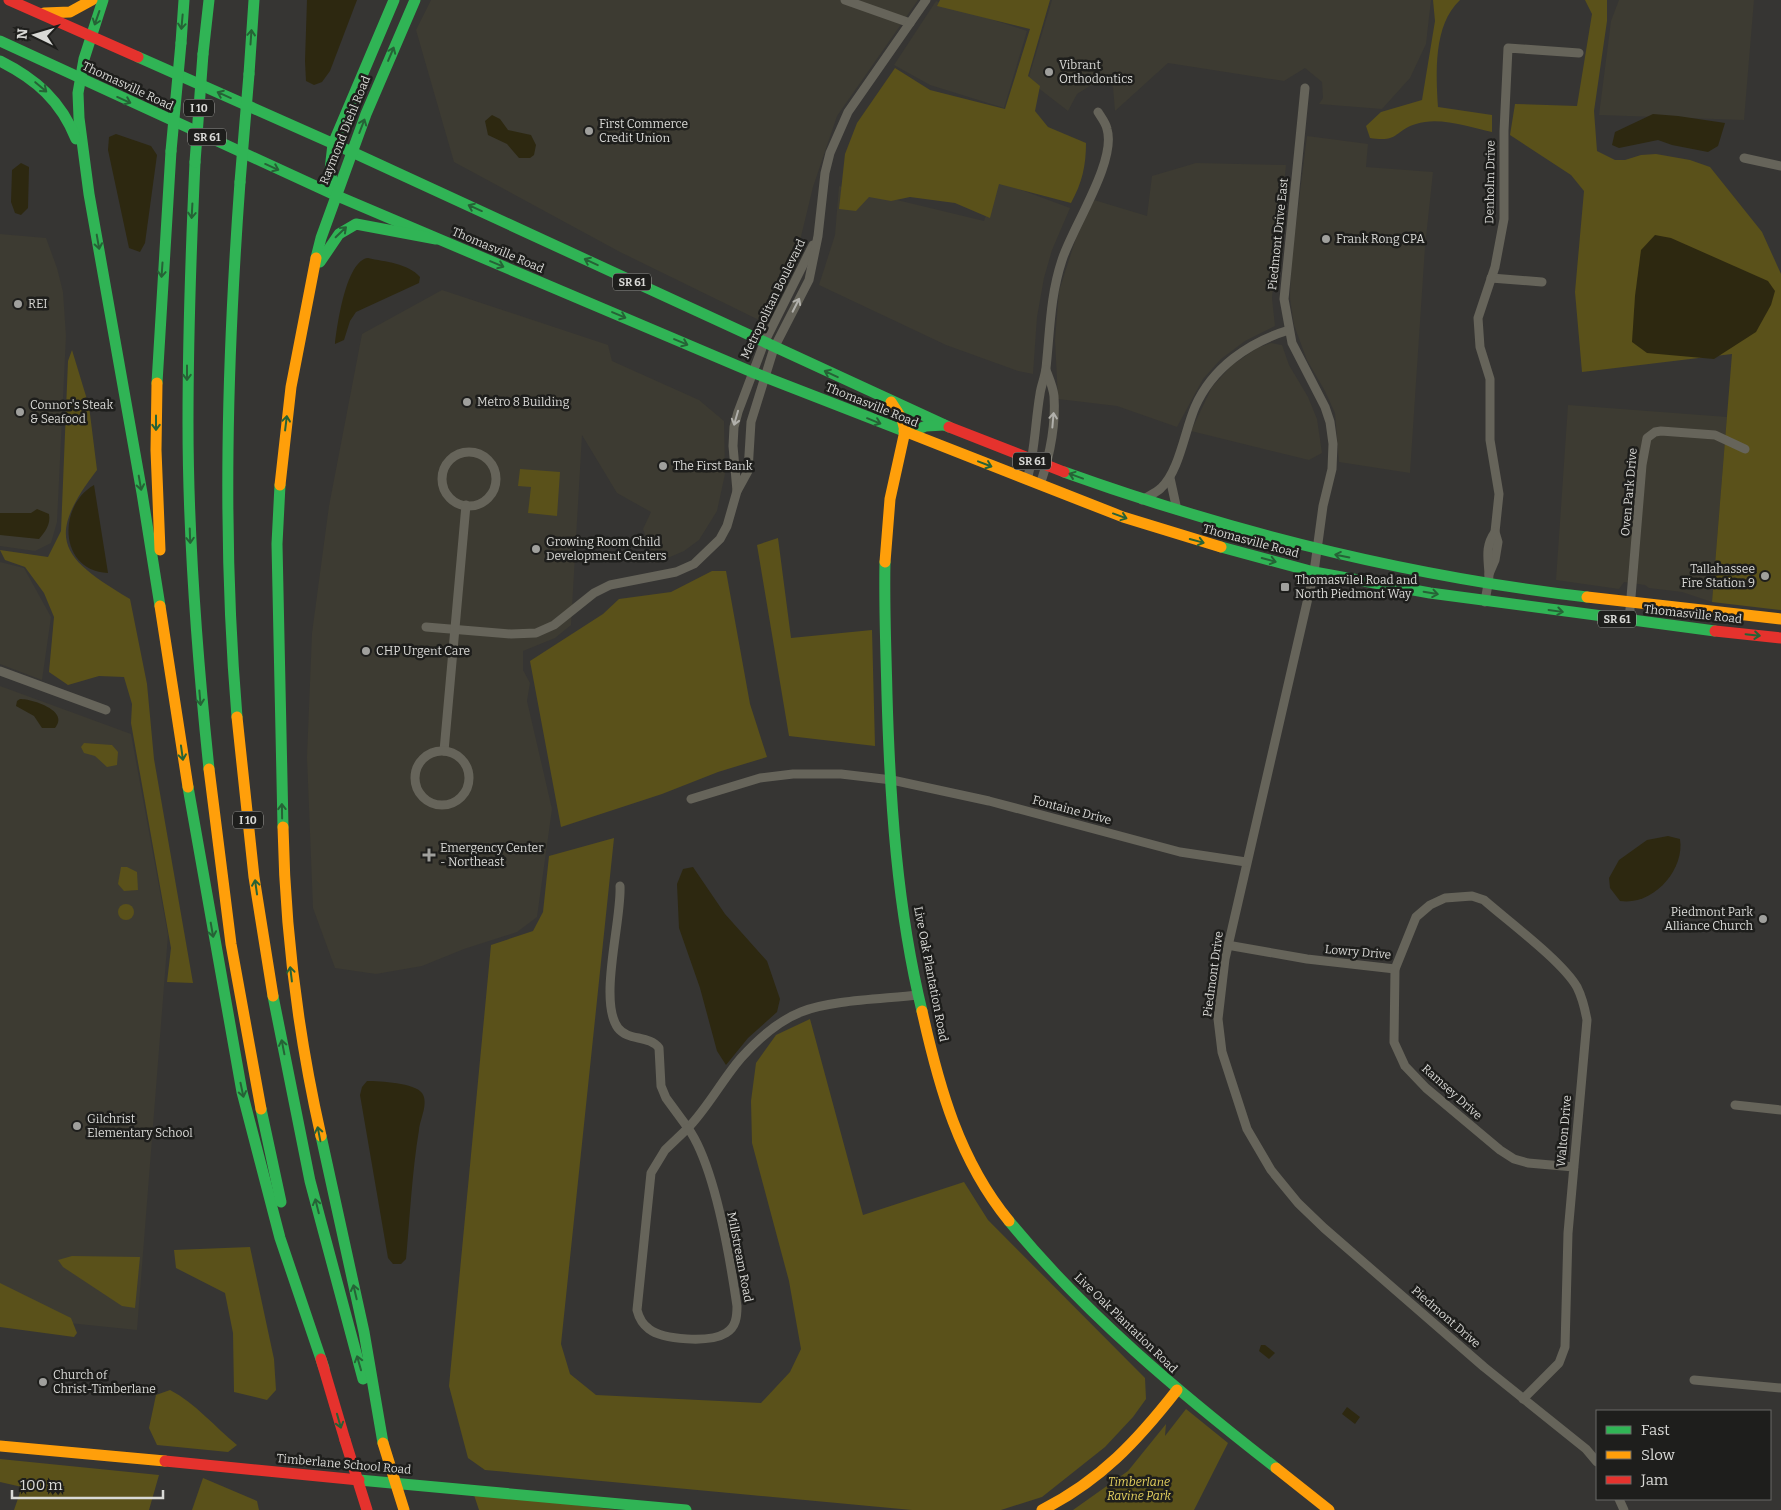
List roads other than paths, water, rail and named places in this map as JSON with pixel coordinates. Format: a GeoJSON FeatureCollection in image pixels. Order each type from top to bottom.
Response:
{"type":"FeatureCollection","features":[{"type":"Feature","properties":{"kind":"main road","name":"Thomasville Road"},"geometry":{"type":"LineString","coordinates":[[9,0],[352,152],[891,402],[1032,461],[1142,500],[1316,550],[1488,578],[1535,591],[1781,619]]}},
{"type":"Feature","properties":{"kind":"main road"},"geometry":{"type":"LineString","coordinates":[[37,12],[54,14],[70,12],[92,0]]}},
{"type":"Feature","properties":{"kind":"main road"},"geometry":{"type":"LineString","coordinates":[[103,0],[80,79],[79,118],[90,194],[139,476],[193,826],[242,1092],[278,1230],[324,1368]]}},
{"type":"Feature","properties":{"kind":"main road"},"geometry":{"type":"LineString","coordinates":[[170,670],[159,530],[156,427],[160,296],[184,0]]}},
{"type":"Feature","properties":{"kind":"main road","name":"I 10"},"geometry":{"type":"LineString","coordinates":[[209,0],[195,162],[188,310],[188,460],[193,600],[205,748],[225,913],[254,1078],[286,1224],[324,1368],[367,1510]]}},
{"type":"Feature","properties":{"kind":"main road","name":"I 10"},"geometry":{"type":"LineString","coordinates":[[254,0],[229,338],[226,496],[231,644],[244,791],[263,929],[298,1120],[334,1273],[404,1510]]}},
{"type":"Feature","properties":{"kind":"main road","name":"Raymond Diehl Road"},"geometry":{"type":"LineString","coordinates":[[335,195],[330,170],[333,144],[394,0]]}},
{"type":"Feature","properties":{"kind":"main road","name":"Raymond Diehl Road"},"geometry":{"type":"LineString","coordinates":[[335,195],[415,0]]}},
{"type":"Feature","properties":{"kind":"main road","name":"Thomasville Road"},"geometry":{"type":"LineString","coordinates":[[0,41],[335,195],[766,378],[906,434],[1170,533],[1314,572],[1484,602],[1781,638]]}},
{"type":"Feature","properties":{"kind":"main road"},"geometry":{"type":"LineString","coordinates":[[0,61],[37,82],[63,110],[75,134],[90,194]]}},
{"type":"Feature","properties":{"kind":"main road"},"geometry":{"type":"LineString","coordinates":[[335,195],[313,272],[291,387],[278,514],[277,573],[284,884],[291,970],[308,1078],[364,1332],[383,1443]]}},
{"type":"Feature","properties":{"kind":"main road"},"geometry":{"type":"LineString","coordinates":[[313,272],[339,233],[352,225],[365,224],[436,239]]}},
{"type":"Feature","properties":{"kind":"main road"},"geometry":{"type":"LineString","coordinates":[[891,402],[904,424],[906,434],[926,426],[944,425]]}},
{"type":"Feature","properties":{"kind":"main road","name":"Live Oak Plantation Road"},"geometry":{"type":"LineString","coordinates":[[906,434],[889,502],[885,571],[892,780],[903,902],[918,995],[938,1077],[953,1124],[978,1177],[1016,1228],[1088,1307],[1177,1390],[1316,1506],[1329,1510]]}},
{"type":"Feature","properties":{"kind":"main road"},"geometry":{"type":"LineString","coordinates":[[1170,533],[1177,510]]}},
{"type":"Feature","properties":{"kind":"main road"},"geometry":{"type":"LineString","coordinates":[[1725,632],[1726,612]]}},
{"type":"Feature","properties":{"kind":"main road"},"geometry":{"type":"LineString","coordinates":[[1042,1510],[1066,1499],[1122,1457],[1177,1390]]}},
{"type":"Feature","properties":{"kind":"main road","name":"Timberlane School Road"},"geometry":{"type":"LineString","coordinates":[[0,1446],[686,1510]]}},
{"type":"Feature","properties":{"kind":"street"},"geometry":{"type":"LineString","coordinates":[[845,0],[910,23]]}},
{"type":"Feature","properties":{"kind":"street","name":"Metropolitan Boulevard"},"geometry":{"type":"LineString","coordinates":[[737,491],[734,427],[752,372],[809,280],[818,236],[825,173],[838,132],[848,112],[926,0]]}},
{"type":"Feature","properties":{"kind":"street","name":"Denholm Drive"},"geometry":{"type":"LineString","coordinates":[[1484,602],[1488,578],[1495,560],[1498,542],[1495,532],[1499,494],[1490,440],[1490,379],[1480,347],[1478,333],[1480,310],[1491,278],[1504,219],[1504,131],[1508,48],[1579,54]]}},
{"type":"Feature","properties":{"kind":"street","name":"Piedmont Drive East"},"geometry":{"type":"LineString","coordinates":[[1305,88],[1284,280],[1284,299],[1289,330],[1298,356],[1325,407],[1333,440],[1332,469],[1323,506],[1316,550]]}},
{"type":"Feature","properties":{"kind":"street"},"geometry":{"type":"LineString","coordinates":[[1027,480],[1032,461],[1040,394],[1046,369],[1050,315],[1056,279],[1068,243],[1094,189],[1106,152],[1108,129],[1098,112]]}},
{"type":"Feature","properties":{"kind":"street"},"geometry":{"type":"LineString","coordinates":[[1744,158],[1781,166]]}},
{"type":"Feature","properties":{"kind":"street","name":"Metropolitan Boulevard"},"geometry":{"type":"LineString","coordinates":[[426,627],[511,634],[536,633],[554,625],[594,593],[610,585],[676,572],[694,564],[720,539],[727,526],[737,491],[748,470],[751,422],[766,378],[769,346],[818,236]]}},
{"type":"Feature","properties":{"kind":"street"},"geometry":{"type":"LineString","coordinates":[[1491,278],[1542,282]]}},
{"type":"Feature","properties":{"kind":"street"},"geometry":{"type":"LineString","coordinates":[[1142,500],[1161,488],[1170,478],[1195,407],[1214,376],[1239,353],[1256,343],[1289,330]]}},
{"type":"Feature","properties":{"kind":"street"},"geometry":{"type":"LineString","coordinates":[[1040,485],[1047,465],[1053,420],[1054,395],[1046,369]]}},
{"type":"Feature","properties":{"kind":"street","name":"Oven Park Drive"},"geometry":{"type":"LineString","coordinates":[[1629,621],[1642,465],[1647,438],[1655,432],[1661,431],[1715,435],[1745,449]]}},
{"type":"Feature","properties":{"kind":"street"},"geometry":{"type":"LineString","coordinates":[[471,452],[481,455],[490,462],[495,472],[495,486],[491,495],[482,502],[466,505],[456,502],[448,495],[443,476],[450,460],[460,454],[471,452]]}},
{"type":"Feature","properties":{"kind":"street"},"geometry":{"type":"LineString","coordinates":[[1170,478],[1177,510]]}},
{"type":"Feature","properties":{"kind":"street"},"geometry":{"type":"LineString","coordinates":[[444,751],[466,505]]}},
{"type":"Feature","properties":{"kind":"street","name":"Piedmont Drive"},"geometry":{"type":"LineString","coordinates":[[1316,550],[1314,572],[1228,945],[1218,1009],[1218,1032],[1222,1052],[1247,1129],[1271,1170],[1298,1203],[1324,1228],[1523,1399],[1569,1435],[1596,1461]]}},
{"type":"Feature","properties":{"kind":"street"},"geometry":{"type":"LineString","coordinates":[[0,671],[106,710]]}},
{"type":"Feature","properties":{"kind":"street"},"geometry":{"type":"LineString","coordinates":[[444,751],[456,754],[463,760],[467,767],[469,778],[465,793],[459,799],[447,804],[439,804],[426,799],[420,793],[416,776],[419,764],[424,758],[435,752],[444,751]]}},
{"type":"Feature","properties":{"kind":"street","name":"Fontaine Drive"},"geometry":{"type":"LineString","coordinates":[[691,799],[737,784],[774,776],[841,774],[892,780],[989,800],[1180,852],[1246,862]]}},
{"type":"Feature","properties":{"kind":"street","name":"Millstream Road"},"geometry":{"type":"LineString","coordinates":[[620,886],[612,971],[613,1012],[617,1024],[623,1032],[650,1040],[659,1048],[663,1092],[675,1112],[688,1128],[699,1145],[706,1165],[719,1214],[737,1306],[736,1321],[732,1328],[719,1336],[706,1338],[660,1334],[643,1324],[637,1310],[651,1173],[665,1150],[688,1128],[703,1112],[741,1058],[762,1037],[788,1018],[816,1007],[918,995]]}},
{"type":"Feature","properties":{"kind":"street","name":"Lowry Drive"},"geometry":{"type":"LineString","coordinates":[[1228,945],[1307,959],[1394,969],[1416,917],[1430,905],[1445,898],[1476,898]]}},
{"type":"Feature","properties":{"kind":"street","name":"Walton Drive"},"geometry":{"type":"LineString","coordinates":[[1476,898],[1484,900],[1563,969],[1577,987],[1585,1008],[1587,1020],[1568,1233],[1565,1346],[1559,1363],[1523,1399]]}},
{"type":"Feature","properties":{"kind":"street","name":"Ramsey Drive"},"geometry":{"type":"LineString","coordinates":[[1394,969],[1394,1042],[1405,1066],[1426,1088],[1500,1150],[1514,1159],[1528,1163],[1574,1167]]}},
{"type":"Feature","properties":{"kind":"street"},"geometry":{"type":"LineString","coordinates":[[1735,1105],[1781,1110]]}},
{"type":"Feature","properties":{"kind":"street"},"geometry":{"type":"LineString","coordinates":[[1694,1380],[1781,1388]]}},
{"type":"Feature","properties":{"kind":"place","name":"Vibrant Orthodontics"},"geometry":{"type":"Point","coordinates":[1049,72]}},
{"type":"Feature","properties":{"kind":"place","name":"First Commerce Credit Union"},"geometry":{"type":"Point","coordinates":[589,131]}},
{"type":"Feature","properties":{"kind":"place","name":"Frank Rong CPA"},"geometry":{"type":"Point","coordinates":[1326,239]}},
{"type":"Feature","properties":{"kind":"place","name":"REI"},"geometry":{"type":"Point","coordinates":[18,304]}},
{"type":"Feature","properties":{"kind":"place","name":"Metro 8 Building"},"geometry":{"type":"Point","coordinates":[467,402]}},
{"type":"Feature","properties":{"kind":"place","name":"Connor's Steak & Seafood"},"geometry":{"type":"Point","coordinates":[20,412]}},
{"type":"Feature","properties":{"kind":"place","name":"The First Bank"},"geometry":{"type":"Point","coordinates":[663,466]}},
{"type":"Feature","properties":{"kind":"place","name":"Growing Room Child Development Centers"},"geometry":{"type":"Point","coordinates":[536,549]}},
{"type":"Feature","properties":{"kind":"place","name":"Tallahassee Fire Station 9"},"geometry":{"type":"Point","coordinates":[1765,576]}},
{"type":"Feature","properties":{"kind":"place","name":"Thomasvilel Road and North Piedmont Way"},"geometry":{"type":"Point","coordinates":[1285,587]}},
{"type":"Feature","properties":{"kind":"place","name":"CHP Urgent Care"},"geometry":{"type":"Point","coordinates":[366,651]}},
{"type":"Feature","properties":{"kind":"place","name":"Emergency Center - Northeast"},"geometry":{"type":"Point","coordinates":[429,855]}},
{"type":"Feature","properties":{"kind":"place","name":"Piedmont Park Alliance Church"},"geometry":{"type":"Point","coordinates":[1763,919]}},
{"type":"Feature","properties":{"kind":"place","name":"Gilchrist Elementary School"},"geometry":{"type":"Point","coordinates":[77,1126]}},
{"type":"Feature","properties":{"kind":"place","name":"Church of Christ-Timberlane"},"geometry":{"type":"Point","coordinates":[43,1382]}},
{"type":"Feature","properties":{"kind":"park label","name":"Timberlane Ravine Park"},"geometry":{"type":"Point","coordinates":[1139,1489]}}]}
